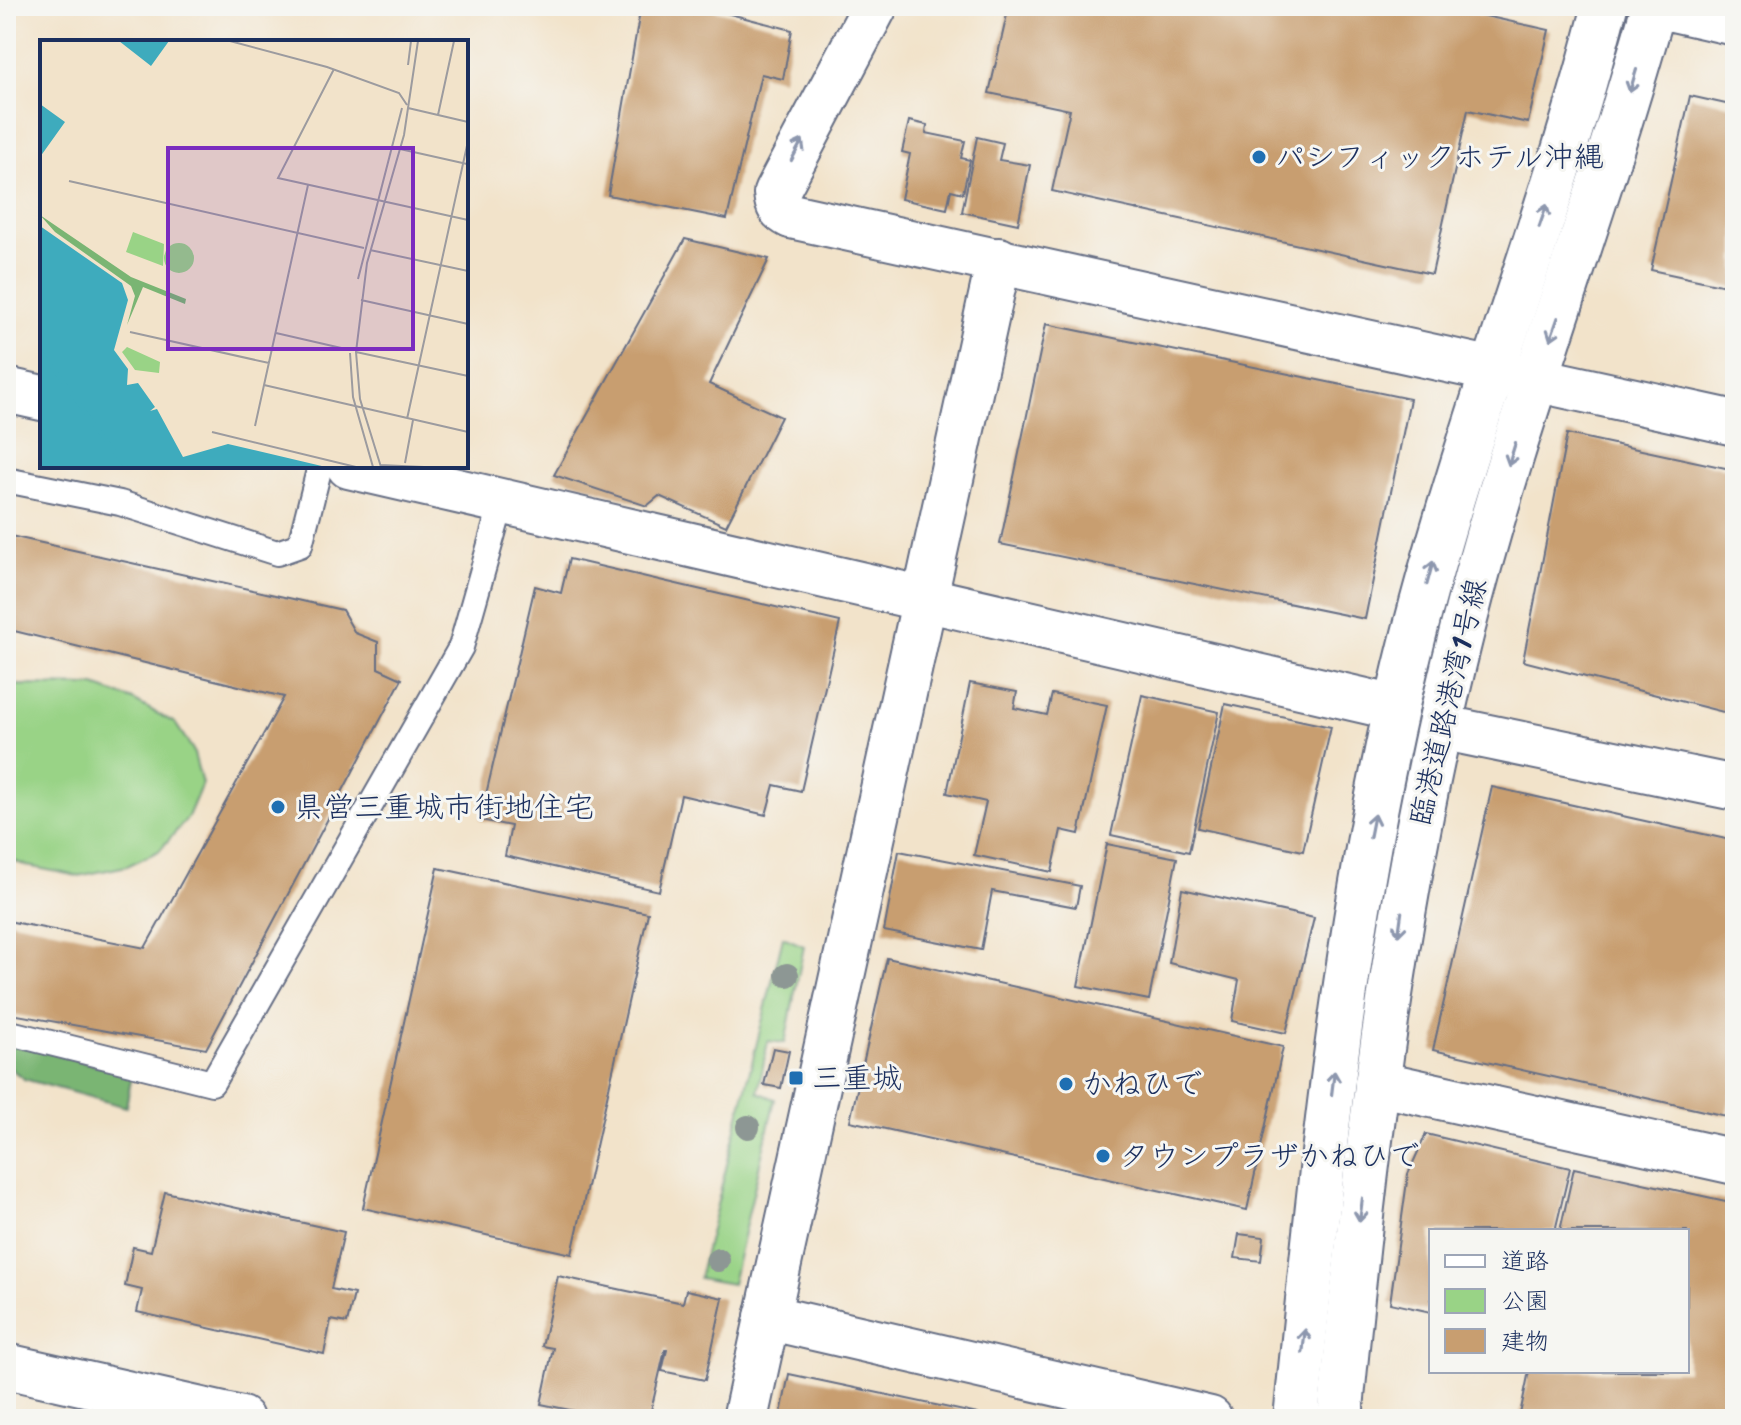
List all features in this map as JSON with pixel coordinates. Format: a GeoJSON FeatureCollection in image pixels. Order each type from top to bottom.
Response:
{"type":"FeatureCollection","features":[{"type":"Feature","properties":{"kind":"street"},"geometry":{"type":"LineString","coordinates":[[875,6],[776,193],[777,204],[783,213],[1735,423]]}},
{"type":"Feature","properties":{"kind":"street","name":"臨港道路港湾1号線"},"geometry":{"type":"LineString","coordinates":[[1296,1419],[1339,1034],[1368,849],[1396,708],[1433,564],[1492,370],[1552,191],[1605,6]]}},
{"type":"Feature","properties":{"kind":"street","name":"臨港道路港湾1号線"},"geometry":{"type":"LineString","coordinates":[[1340,1419],[1354,1270],[1402,906],[1440,727],[1490,525],[1615,139],[1654,6]]}},
{"type":"Feature","properties":{"kind":"street"},"geometry":{"type":"LineString","coordinates":[[1660,6],[1735,23]]}},
{"type":"Feature","properties":{"kind":"street"},"geometry":{"type":"LineString","coordinates":[[745,1419],[999,260]]}},
{"type":"Feature","properties":{"kind":"street"},"geometry":{"type":"LineString","coordinates":[[6,390],[40,398]]}},
{"type":"Feature","properties":{"kind":"street"},"geometry":{"type":"LineString","coordinates":[[358,468],[1396,708]]}},
{"type":"Feature","properties":{"kind":"street"},"geometry":{"type":"LineString","coordinates":[[1440,727],[1735,788]]}},
{"type":"Feature","properties":{"kind":"street"},"geometry":{"type":"LineString","coordinates":[[1377,1083],[1735,1162]]}},
{"type":"Feature","properties":{"kind":"street"},"geometry":{"type":"LineString","coordinates":[[767,1317],[1210,1419]]}},
{"type":"Feature","properties":{"kind":"street"},"geometry":{"type":"LineString","coordinates":[[6,1366],[241,1419]]}},
{"type":"Feature","properties":{"kind":"lane"},"geometry":{"type":"LineString","coordinates":[[6,480],[120,503],[277,553],[300,545],[319,468]]}},
{"type":"Feature","properties":{"kind":"lane"},"geometry":{"type":"LineString","coordinates":[[6,1032],[212,1083],[461,647],[502,502]]}},
{"type":"Feature","properties":{"kind":"green space"},"geometry":{"type":"Polygon","coordinates":[[[6,686],[95,686],[133,700],[175,723],[193,750],[202,784],[187,819],[159,851],[127,866],[78,876],[27,866],[6,858],[6,686]]]}},
{"type":"Feature","properties":{"kind":"green space"},"geometry":{"type":"Polygon","coordinates":[[[783,937],[804,946],[785,1043],[768,1041],[758,1092],[775,1099],[732,1284],[699,1278],[783,937]]]}},
{"type":"Feature","properties":{"kind":"green space"},"geometry":{"type":"Polygon","coordinates":[[[6,1041],[132,1075],[126,1107],[24,1079],[6,1065],[6,1041]]]}},
{"type":"Feature","properties":{"kind":"building"},"geometry":{"type":"Polygon","coordinates":[[[641,6],[699,6],[792,30],[783,79],[761,74],[727,219],[608,195],[641,6]]]}},
{"type":"Feature","properties":{"kind":"building","name":"パシフィックホテル沖縄"},"geometry":{"type":"Polygon","coordinates":[[[1009,6],[1048,10],[1049,6],[1440,6],[1549,30],[1528,123],[1468,110],[1432,274],[1052,191],[1070,110],[989,93],[1009,6]]]}},
{"type":"Feature","properties":{"kind":"building"},"geometry":{"type":"Polygon","coordinates":[[[1690,96],[1735,106],[1735,288],[1651,270],[1690,96]]]}},
{"type":"Feature","properties":{"kind":"building"},"geometry":{"type":"Polygon","coordinates":[[[909,121],[927,125],[926,133],[965,141],[961,158],[970,160],[963,193],[951,190],[947,209],[901,199],[910,154],[902,152],[909,121]]]}},
{"type":"Feature","properties":{"kind":"building"},"geometry":{"type":"Polygon","coordinates":[[[977,137],[1003,143],[999,160],[1030,165],[1018,224],[962,212],[977,137]]]}},
{"type":"Feature","properties":{"kind":"building"},"geometry":{"type":"Polygon","coordinates":[[[685,239],[769,259],[709,384],[781,417],[726,526],[659,496],[647,506],[554,475],[685,239]]]}},
{"type":"Feature","properties":{"kind":"building"},"geometry":{"type":"Polygon","coordinates":[[[1046,324],[1410,399],[1365,619],[1000,544],[1046,324]]]}},
{"type":"Feature","properties":{"kind":"building"},"geometry":{"type":"Polygon","coordinates":[[[1567,434],[1735,470],[1735,715],[1523,661],[1567,434]]]}},
{"type":"Feature","properties":{"kind":"building","name":"県営三重城市街地住宅"},"geometry":{"type":"Polygon","coordinates":[[[6,535],[342,610],[355,633],[378,642],[378,668],[402,679],[206,1049],[6,1013],[6,917],[13,922],[145,948],[284,697],[6,629],[6,535]]]}},
{"type":"Feature","properties":{"kind":"building"},"geometry":{"type":"Polygon","coordinates":[[[569,559],[840,622],[801,791],[774,785],[766,815],[681,795],[659,891],[505,856],[511,826],[480,820],[535,586],[561,593],[569,559]]]}},
{"type":"Feature","properties":{"kind":"building"},"geometry":{"type":"Polygon","coordinates":[[[970,683],[1017,692],[1014,708],[1047,715],[1052,694],[1107,705],[1079,834],[1061,830],[1052,872],[974,855],[986,802],[947,793],[970,683]]]}},
{"type":"Feature","properties":{"kind":"building"},"geometry":{"type":"Polygon","coordinates":[[[1142,695],[1219,712],[1189,852],[1111,835],[1142,695]]]}},
{"type":"Feature","properties":{"kind":"building"},"geometry":{"type":"Polygon","coordinates":[[[1225,704],[1331,727],[1303,851],[1198,828],[1225,704]]]}},
{"type":"Feature","properties":{"kind":"building"},"geometry":{"type":"Polygon","coordinates":[[[1492,787],[1735,841],[1735,1075],[1726,1116],[1433,1050],[1492,787]]]}},
{"type":"Feature","properties":{"kind":"building"},"geometry":{"type":"Polygon","coordinates":[[[1107,844],[1177,858],[1149,1000],[1078,986],[1107,844]]]}},
{"type":"Feature","properties":{"kind":"building"},"geometry":{"type":"Polygon","coordinates":[[[899,851],[1080,886],[1076,907],[992,891],[981,950],[884,931],[899,851]]]}},
{"type":"Feature","properties":{"kind":"building"},"geometry":{"type":"Polygon","coordinates":[[[438,868],[648,913],[572,1254],[363,1208],[438,868]]]}},
{"type":"Feature","properties":{"kind":"building"},"geometry":{"type":"Polygon","coordinates":[[[1182,889],[1314,918],[1286,1033],[1232,1021],[1239,980],[1169,963],[1182,889]]]}},
{"type":"Feature","properties":{"kind":"building","name":"かねひで"},"geometry":{"type":"Polygon","coordinates":[[[887,958],[1283,1047],[1247,1210],[850,1121],[887,958]]]}},
{"type":"Feature","properties":{"kind":"building"},"geometry":{"type":"Polygon","coordinates":[[[773,1048],[789,1051],[781,1088],[764,1085],[773,1048]]]}},
{"type":"Feature","properties":{"kind":"building"},"geometry":{"type":"Polygon","coordinates":[[[1426,1134],[1570,1168],[1555,1229],[1429,1229],[1429,1312],[1390,1303],[1408,1174],[1426,1134]]]}},
{"type":"Feature","properties":{"kind":"building"},"geometry":{"type":"Polygon","coordinates":[[[1574,1168],[1735,1203],[1735,1419],[1519,1419],[1529,1373],[1689,1373],[1689,1229],[1560,1229],[1574,1168]]]}},
{"type":"Feature","properties":{"kind":"building"},"geometry":{"type":"Polygon","coordinates":[[[165,1192],[344,1232],[331,1289],[354,1294],[347,1323],[331,1320],[324,1354],[137,1312],[142,1290],[125,1286],[133,1247],[151,1251],[165,1192]]]}},
{"type":"Feature","properties":{"kind":"building"},"geometry":{"type":"Polygon","coordinates":[[[1239,1234],[1264,1237],[1261,1261],[1235,1258],[1239,1234]]]}},
{"type":"Feature","properties":{"kind":"building"},"geometry":{"type":"Polygon","coordinates":[[[558,1276],[683,1303],[686,1290],[723,1298],[705,1380],[662,1371],[665,1350],[649,1419],[613,1419],[541,1404],[553,1348],[542,1346],[558,1276]]]}},
{"type":"Feature","properties":{"kind":"building"},"geometry":{"type":"Polygon","coordinates":[[[789,1374],[997,1418],[997,1419],[780,1419],[789,1374]]]}},
{"type":"Feature","properties":{"kind":"place","name":"パシフィックホテル沖縄"},"geometry":{"type":"Point","coordinates":[1259,157]}},
{"type":"Feature","properties":{"kind":"place","name":"県営三重城市街地住宅"},"geometry":{"type":"Point","coordinates":[278,807]}},
{"type":"Feature","properties":{"kind":"place","name":"三重城"},"geometry":{"type":"Point","coordinates":[796,1078]}},
{"type":"Feature","properties":{"kind":"place","name":"かねひで"},"geometry":{"type":"Point","coordinates":[1066,1084]}},
{"type":"Feature","properties":{"kind":"place","name":"タウンプラザかねひで"},"geometry":{"type":"Point","coordinates":[1103,1156]}}]}
